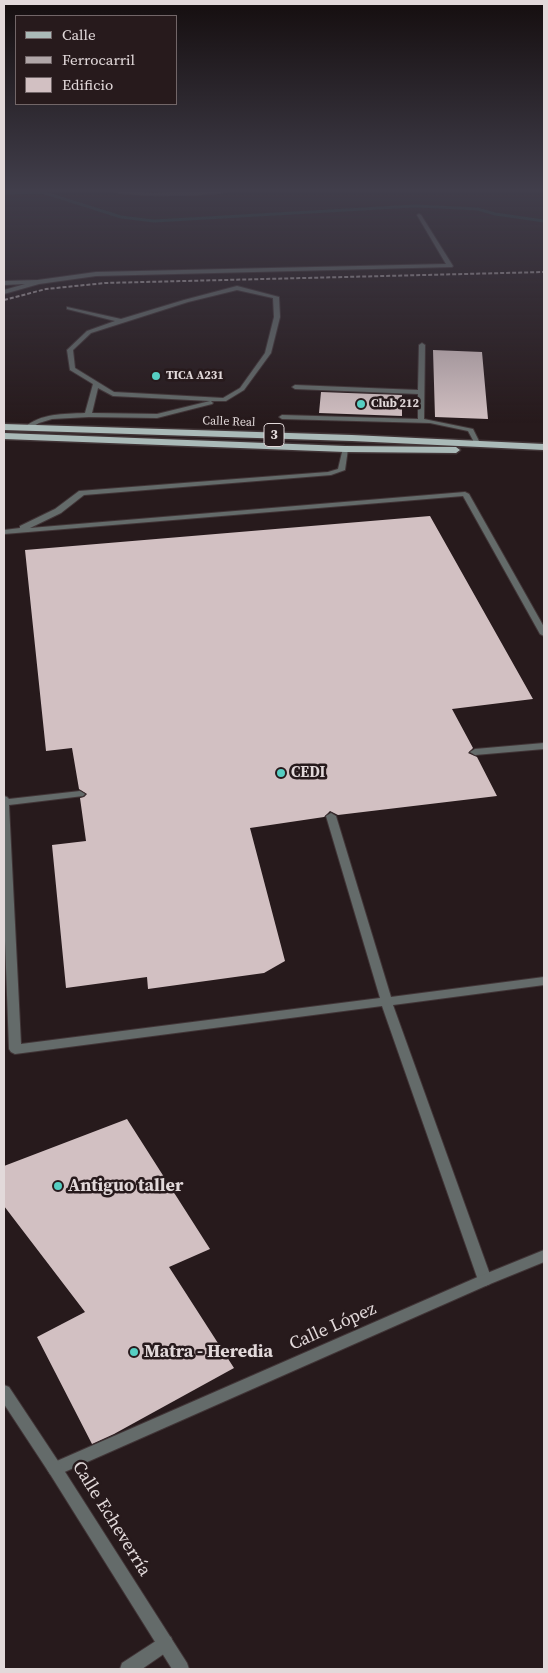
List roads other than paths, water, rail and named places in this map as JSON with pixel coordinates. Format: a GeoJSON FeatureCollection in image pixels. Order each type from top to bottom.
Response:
{"type":"FeatureCollection","features":[{"type":"Feature","properties":{"kind":"main road","name":"Calle Real"},"geometry":{"type":"LineString","coordinates":[[4,427],[408,440],[478,443],[544,449]]}},
{"type":"Feature","properties":{"kind":"main road","name":"Calle Real"},"geometry":{"type":"LineString","coordinates":[[4,436],[345,449],[544,449]]}},
{"type":"Feature","properties":{"kind":"main road"},"geometry":{"type":"LineString","coordinates":[[294,436],[345,449],[359,445],[408,440]]}},
{"type":"Feature","properties":{"kind":"street"},"geometry":{"type":"LineString","coordinates":[[4,283],[38,282],[96,274],[403,267]]}},
{"type":"Feature","properties":{"kind":"street"},"geometry":{"type":"LineString","coordinates":[[4,292],[38,282]]}},
{"type":"Feature","properties":{"kind":"street"},"geometry":{"type":"LineString","coordinates":[[27,428],[32,423],[67,415],[155,416],[220,401],[224,400],[242,389],[268,353],[277,317],[276,297],[237,288],[186,301],[121,320],[90,332],[70,350],[72,369],[113,394],[220,401]]}},
{"type":"Feature","properties":{"kind":"street"},"geometry":{"type":"LineString","coordinates":[[69,308],[121,320]]}},
{"type":"Feature","properties":{"kind":"street"},"geometry":{"type":"LineString","coordinates":[[421,421],[422,345]]}},
{"type":"Feature","properties":{"kind":"street"},"geometry":{"type":"LineString","coordinates":[[88,415],[96,384]]}},
{"type":"Feature","properties":{"kind":"street"},"geometry":{"type":"LineString","coordinates":[[296,387],[422,392]]}},
{"type":"Feature","properties":{"kind":"street"},"geometry":{"type":"LineString","coordinates":[[282,417],[421,421],[471,430],[478,443]]}},
{"type":"Feature","properties":{"kind":"street"},"geometry":{"type":"LineString","coordinates":[[16,531],[58,511],[82,493],[329,474],[341,470],[345,449]]}},
{"type":"Feature","properties":{"kind":"street"},"geometry":{"type":"LineString","coordinates":[[4,532],[465,494],[544,634]]}},
{"type":"Feature","properties":{"kind":"street"},"geometry":{"type":"LineString","coordinates":[[475,752],[544,746]]}},
{"type":"Feature","properties":{"kind":"street"},"geometry":{"type":"LineString","coordinates":[[4,803],[80,794]]}},
{"type":"Feature","properties":{"kind":"street"},"geometry":{"type":"LineString","coordinates":[[4,799],[15,1049],[544,981]]}},
{"type":"Feature","properties":{"kind":"street"},"geometry":{"type":"LineString","coordinates":[[331,816],[386,1000],[485,1280]]}},
{"type":"Feature","properties":{"kind":"street","name":"Calle López"},"geometry":{"type":"LineString","coordinates":[[55,1469],[485,1280],[544,1256]]}},
{"type":"Feature","properties":{"kind":"street","name":"Calle Echeverría"},"geometry":{"type":"LineString","coordinates":[[4,1392],[55,1469],[181,1669]]}},
{"type":"Feature","properties":{"kind":"street"},"geometry":{"type":"LineString","coordinates":[[128,1669],[165,1643]]}},
{"type":"Feature","properties":{"kind":"railway"},"geometry":{"type":"LineString","coordinates":[[4,300],[46,289],[105,283],[544,272]]}},
{"type":"Feature","properties":{"kind":"place","name":"TICA A231"},"geometry":{"type":"Point","coordinates":[156,376]}},
{"type":"Feature","properties":{"kind":"place","name":"Club 212"},"geometry":{"type":"Point","coordinates":[361,404]}},
{"type":"Feature","properties":{"kind":"place","name":"CEDI"},"geometry":{"type":"Point","coordinates":[281,773]}},
{"type":"Feature","properties":{"kind":"place","name":"Antiguo taller"},"geometry":{"type":"Point","coordinates":[58,1186]}},
{"type":"Feature","properties":{"kind":"place","name":"Matra - Heredia"},"geometry":{"type":"Point","coordinates":[134,1352]}}]}
